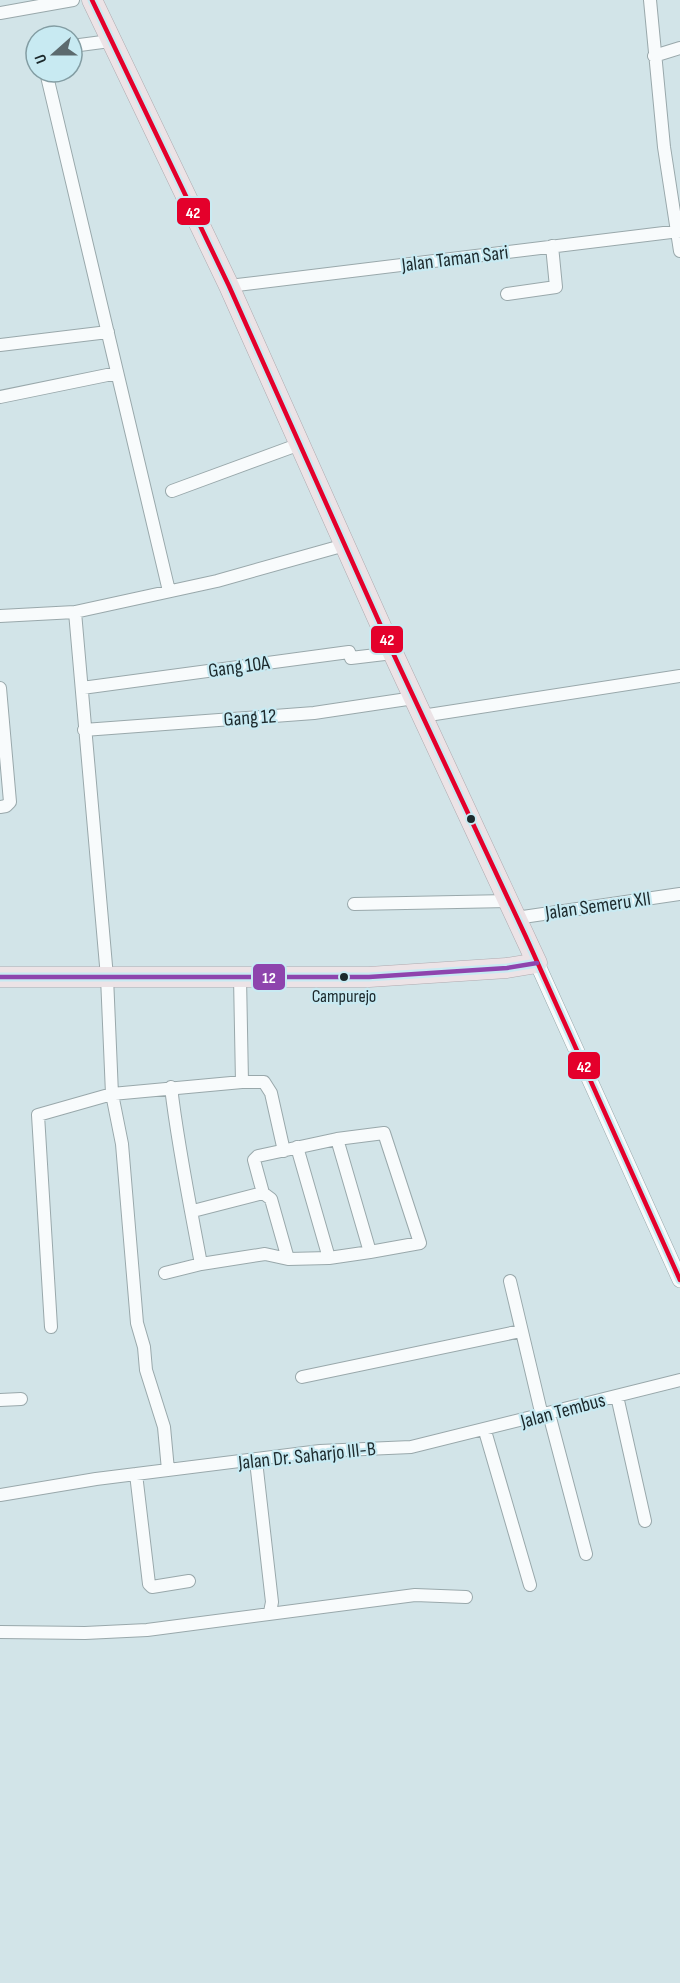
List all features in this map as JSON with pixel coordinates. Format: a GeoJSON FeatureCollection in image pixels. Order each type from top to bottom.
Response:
{"type":"FeatureCollection","features":[{"type":"Feature","properties":{"kind":"highway"},"geometry":{"type":"LineString","coordinates":[[0,977],[369,977],[507,968],[537,963],[393,653],[229,286],[92,0]]}},
{"type":"Feature","properties":{"kind":"street"},"geometry":{"type":"LineString","coordinates":[[0,13],[73,0]]}},
{"type":"Feature","properties":{"kind":"street"},"geometry":{"type":"LineString","coordinates":[[650,0],[654,56],[680,251]]}},
{"type":"Feature","properties":{"kind":"street"},"geometry":{"type":"LineString","coordinates":[[84,44],[110,41]]}},
{"type":"Feature","properties":{"kind":"street"},"geometry":{"type":"LineString","coordinates":[[654,56],[680,48]]}},
{"type":"Feature","properties":{"kind":"street"},"geometry":{"type":"LineString","coordinates":[[49,84],[169,591]]}},
{"type":"Feature","properties":{"kind":"street","name":"Jalan Taman Sari"},"geometry":{"type":"LineString","coordinates":[[229,286],[678,232]]}},
{"type":"Feature","properties":{"kind":"street"},"geometry":{"type":"LineString","coordinates":[[507,294],[556,287],[552,246]]}},
{"type":"Feature","properties":{"kind":"street"},"geometry":{"type":"LineString","coordinates":[[0,345],[108,332]]}},
{"type":"Feature","properties":{"kind":"street"},"geometry":{"type":"LineString","coordinates":[[0,397],[117,372]]}},
{"type":"Feature","properties":{"kind":"street"},"geometry":{"type":"LineString","coordinates":[[172,491],[300,444]]}},
{"type":"Feature","properties":{"kind":"street"},"geometry":{"type":"LineString","coordinates":[[0,616],[75,612],[217,581],[345,545]]}},
{"type":"Feature","properties":{"kind":"street"},"geometry":{"type":"LineString","coordinates":[[75,612],[107,977],[112,1094],[122,1144],[137,1323],[144,1347],[146,1370],[164,1427],[168,1470]]}},
{"type":"Feature","properties":{"kind":"street","name":"Gang 10A"},"geometry":{"type":"LineString","coordinates":[[82,688],[349,652],[351,658],[393,653]]}},
{"type":"Feature","properties":{"kind":"street"},"geometry":{"type":"LineString","coordinates":[[422,716],[680,676]]}},
{"type":"Feature","properties":{"kind":"street"},"geometry":{"type":"LineString","coordinates":[[0,688],[10,802],[0,807]]}},
{"type":"Feature","properties":{"kind":"street","name":"Gang 12"},"geometry":{"type":"LineString","coordinates":[[84,730],[314,713],[414,698]]}},
{"type":"Feature","properties":{"kind":"street","name":"Jalan Semeru XII"},"geometry":{"type":"LineString","coordinates":[[354,904],[513,910],[680,894]]}},
{"type":"Feature","properties":{"kind":"street"},"geometry":{"type":"LineString","coordinates":[[537,963],[680,1280]]}},
{"type":"Feature","properties":{"kind":"street"},"geometry":{"type":"LineString","coordinates":[[240,977],[242,1082]]}},
{"type":"Feature","properties":{"kind":"street"},"geometry":{"type":"LineString","coordinates":[[51,1327],[41,1150],[36,1119],[41,1112],[112,1094],[171,1087],[264,1082],[271,1093],[284,1151]]}},
{"type":"Feature","properties":{"kind":"street"},"geometry":{"type":"LineString","coordinates":[[171,1087],[179,1157],[193,1211],[201,1264]]}},
{"type":"Feature","properties":{"kind":"street"},"geometry":{"type":"LineString","coordinates":[[165,1273],[201,1264],[265,1254],[288,1259],[329,1258],[420,1243],[384,1133],[297,1147],[258,1156],[254,1160],[263,1193],[271,1200],[288,1259]]}},
{"type":"Feature","properties":{"kind":"street"},"geometry":{"type":"LineString","coordinates":[[337,1140],[370,1252]]}},
{"type":"Feature","properties":{"kind":"street"},"geometry":{"type":"LineString","coordinates":[[297,1147],[329,1258]]}},
{"type":"Feature","properties":{"kind":"street"},"geometry":{"type":"LineString","coordinates":[[193,1211],[263,1193]]}},
{"type":"Feature","properties":{"kind":"street"},"geometry":{"type":"LineString","coordinates":[[510,1281],[521,1331],[586,1554]]}},
{"type":"Feature","properties":{"kind":"street"},"geometry":{"type":"LineString","coordinates":[[302,1377],[521,1331]]}},
{"type":"Feature","properties":{"kind":"street","name":"Jalan Tembus"},"geometry":{"type":"LineString","coordinates":[[445,1440],[680,1380]]}},
{"type":"Feature","properties":{"kind":"street"},"geometry":{"type":"LineString","coordinates":[[617,1396],[645,1521]]}},
{"type":"Feature","properties":{"kind":"street"},"geometry":{"type":"LineString","coordinates":[[0,1400],[21,1399]]}},
{"type":"Feature","properties":{"kind":"street"},"geometry":{"type":"LineString","coordinates":[[485,1431],[530,1585]]}},
{"type":"Feature","properties":{"kind":"street","name":"Jalan Dr. Saharjo III-B"},"geometry":{"type":"LineString","coordinates":[[0,1495],[136,1474],[256,1461],[320,1451],[411,1447],[445,1440]]}},
{"type":"Feature","properties":{"kind":"street"},"geometry":{"type":"LineString","coordinates":[[256,1461],[272,1602],[270,1612]]}},
{"type":"Feature","properties":{"kind":"street"},"geometry":{"type":"LineString","coordinates":[[136,1474],[149,1584],[154,1587],[189,1581]]}},
{"type":"Feature","properties":{"kind":"street"},"geometry":{"type":"LineString","coordinates":[[0,1632],[147,1630],[270,1612],[414,1595],[466,1597]]}},
{"type":"Feature","properties":{"kind":"transit line","name":"42"},"geometry":{"type":"LineString","coordinates":[[92,0],[229,286],[393,653],[526,937],[680,1280]]}},
{"type":"Feature","properties":{"kind":"transit line","name":"12"},"geometry":{"type":"LineString","coordinates":[[0,977],[369,977],[507,968],[537,963]]}},
{"type":"Feature","properties":{"kind":"place","name":"Campurejo"},"geometry":{"type":"Point","coordinates":[344,977]}}]}
